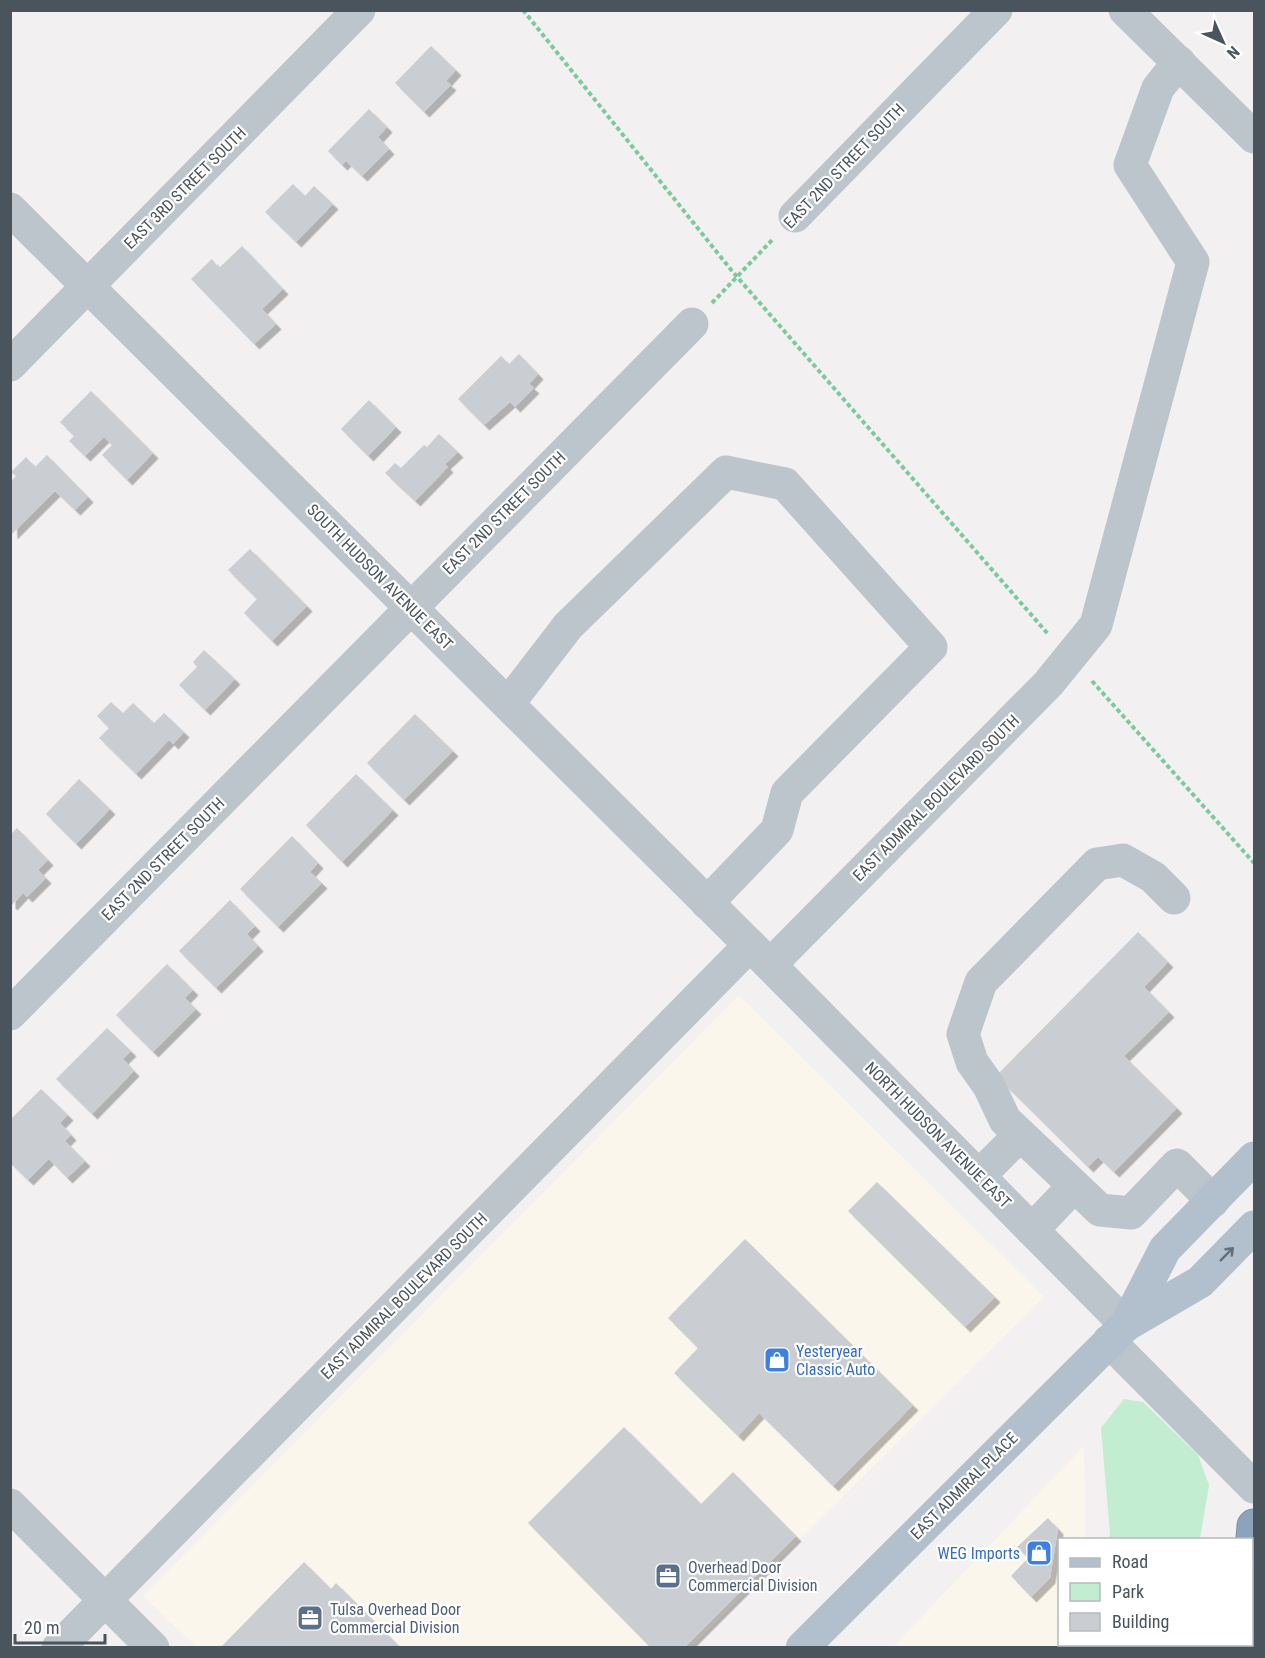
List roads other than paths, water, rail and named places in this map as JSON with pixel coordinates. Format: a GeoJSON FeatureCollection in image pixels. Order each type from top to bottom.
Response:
{"type":"FeatureCollection","features":[{"type":"Feature","properties":{"kind":"main road"},"geometry":{"type":"LineString","coordinates":[[1117,1333],[1165,1249],[1254,1158]]}},
{"type":"Feature","properties":{"kind":"main road"},"geometry":{"type":"LineString","coordinates":[[1117,1333],[1200,1282],[1254,1227]]}},
{"type":"Feature","properties":{"kind":"main road","name":"EAST ADMIRAL PLACE"},"geometry":{"type":"LineString","coordinates":[[802,1647],[1117,1333]]}},
{"type":"Feature","properties":{"kind":"street","name":"EAST 3RD STREET SOUTH"},"geometry":{"type":"LineString","coordinates":[[10,365],[359,10]]}},
{"type":"Feature","properties":{"kind":"street","name":"EAST 2ND STREET SOUTH"},"geometry":{"type":"LineString","coordinates":[[795,216],[996,10]]}},
{"type":"Feature","properties":{"kind":"street"},"geometry":{"type":"LineString","coordinates":[[1125,10],[1254,137]]}},
{"type":"Feature","properties":{"kind":"street","name":"EAST ADMIRAL BOULEVARD SOUTH"},"geometry":{"type":"LineString","coordinates":[[58,1647],[760,955],[1048,684],[1096,625],[1193,262],[1130,165],[1158,88],[1179,62]]}},
{"type":"Feature","properties":{"kind":"street","name":"SOUTH HUDSON AVENUE EAST"},"geometry":{"type":"LineString","coordinates":[[10,208],[760,955]]}},
{"type":"Feature","properties":{"kind":"street","name":"EAST 2ND STREET SOUTH"},"geometry":{"type":"LineString","coordinates":[[10,1014],[692,324]]}},
{"type":"Feature","properties":{"kind":"street"},"geometry":{"type":"LineString","coordinates":[[508,704],[568,626],[726,472],[785,484],[931,647],[787,794],[777,830],[707,903]]}},
{"type":"Feature","properties":{"kind":"street"},"geometry":{"type":"LineString","coordinates":[[1174,898],[1153,877],[1123,860],[1097,864],[981,982],[963,1034],[972,1062],[989,1086],[1005,1120],[1100,1210],[1131,1213],[1177,1165],[1213,1200]]}},
{"type":"Feature","properties":{"kind":"street","name":"NORTH HUDSON AVENUE EAST"},"geometry":{"type":"LineString","coordinates":[[760,955],[1032,1230],[1117,1333],[1254,1487]]}},
{"type":"Feature","properties":{"kind":"street"},"geometry":{"type":"LineString","coordinates":[[979,1176],[1020,1135]]}},
{"type":"Feature","properties":{"kind":"street"},"geometry":{"type":"LineString","coordinates":[[1032,1230],[1074,1186]]}},
{"type":"Feature","properties":{"kind":"street"},"geometry":{"type":"LineString","coordinates":[[10,1505],[153,1647]]}},
{"type":"Feature","properties":{"kind":"place","name":"Yesteryear Classic Auto"},"geometry":{"type":"Point","coordinates":[777,1360]}},
{"type":"Feature","properties":{"kind":"place","name":"WEG Imports"},"geometry":{"type":"Point","coordinates":[1039,1553]}},
{"type":"Feature","properties":{"kind":"place","name":"Overhead Door Commercial Division"},"geometry":{"type":"Point","coordinates":[668,1576]}},
{"type":"Feature","properties":{"kind":"place","name":"Tulsa Overhead Door Commercial Division"},"geometry":{"type":"Point","coordinates":[310,1618]}}]}
